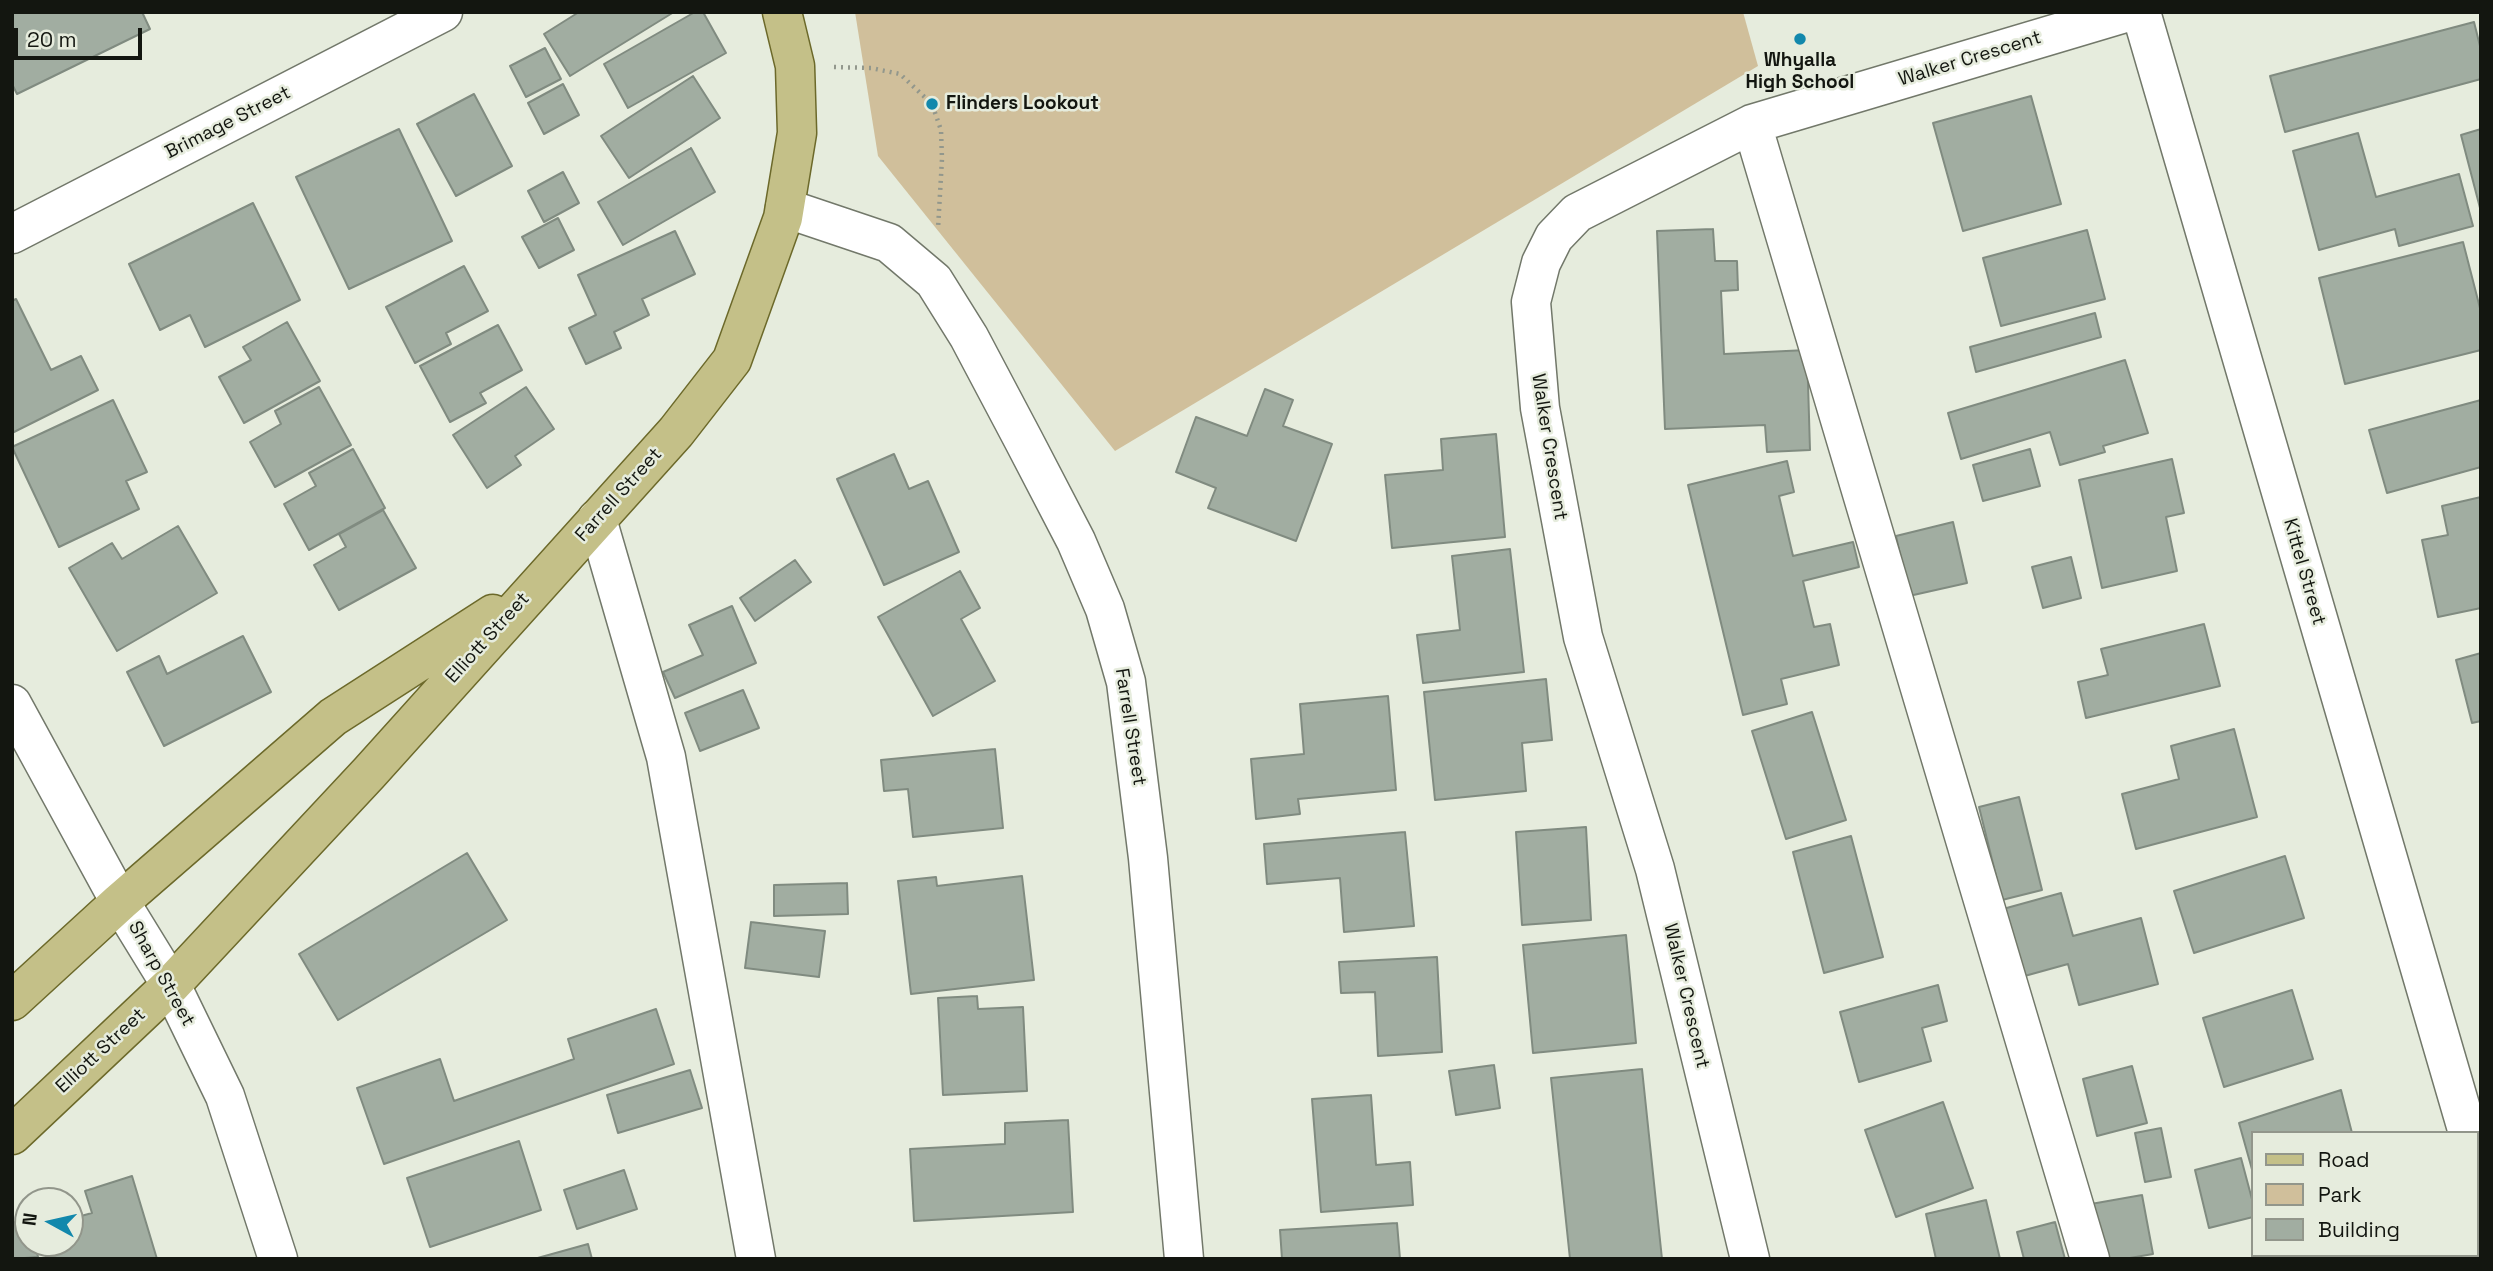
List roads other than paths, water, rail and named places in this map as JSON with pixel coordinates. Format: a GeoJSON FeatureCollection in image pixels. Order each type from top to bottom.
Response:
{"type":"FeatureCollection","features":[{"type":"Feature","properties":{"kind":"main road","name":"Farrell Street"},"geometry":{"type":"LineString","coordinates":[[533,589],[676,432],[732,360],[785,208],[797,133],[795,66],[782,12]]}},
{"type":"Feature","properties":{"kind":"main road","name":"Elliott Street"},"geometry":{"type":"LineString","coordinates":[[12,1001],[120,902],[333,717],[533,589]]}},
{"type":"Feature","properties":{"kind":"main road","name":"Elliott Street"},"geometry":{"type":"LineString","coordinates":[[12,1135],[171,985],[369,773],[533,589]]}},
{"type":"Feature","properties":{"kind":"street","name":"Brimage Street"},"geometry":{"type":"LineString","coordinates":[[12,234],[443,12]]}},
{"type":"Feature","properties":{"kind":"street","name":"Walker Crescent"},"geometry":{"type":"LineString","coordinates":[[1750,1259],[1656,869],[1583,637],[1540,408],[1531,302],[1541,262],[1554,237],[1577,213],[1752,124],[2128,12]]}},
{"type":"Feature","properties":{"kind":"street","name":"Kittel Street"},"geometry":{"type":"LineString","coordinates":[[2141,12],[2467,1131]]}},
{"type":"Feature","properties":{"kind":"street"},"geometry":{"type":"LineString","coordinates":[[1752,124],[2090,1259]]}},
{"type":"Feature","properties":{"kind":"street","name":"Farrell Street"},"geometry":{"type":"LineString","coordinates":[[785,208],[889,243],[934,281],[969,337],[1076,541],[1105,609],[1126,682],[1148,858],[1184,1259]]}},
{"type":"Feature","properties":{"kind":"street"},"geometry":{"type":"LineString","coordinates":[[597,519],[666,757],[757,1259]]}},
{"type":"Feature","properties":{"kind":"street","name":"Sharp Street"},"geometry":{"type":"LineString","coordinates":[[12,704],[120,902],[171,985],[225,1096],[278,1259]]}},
{"type":"Feature","properties":{"kind":"place","name":"Whyalla High School"},"geometry":{"type":"Point","coordinates":[1800,39]}},
{"type":"Feature","properties":{"kind":"place","name":"Flinders Lookout"},"geometry":{"type":"Point","coordinates":[932,104]}}]}
